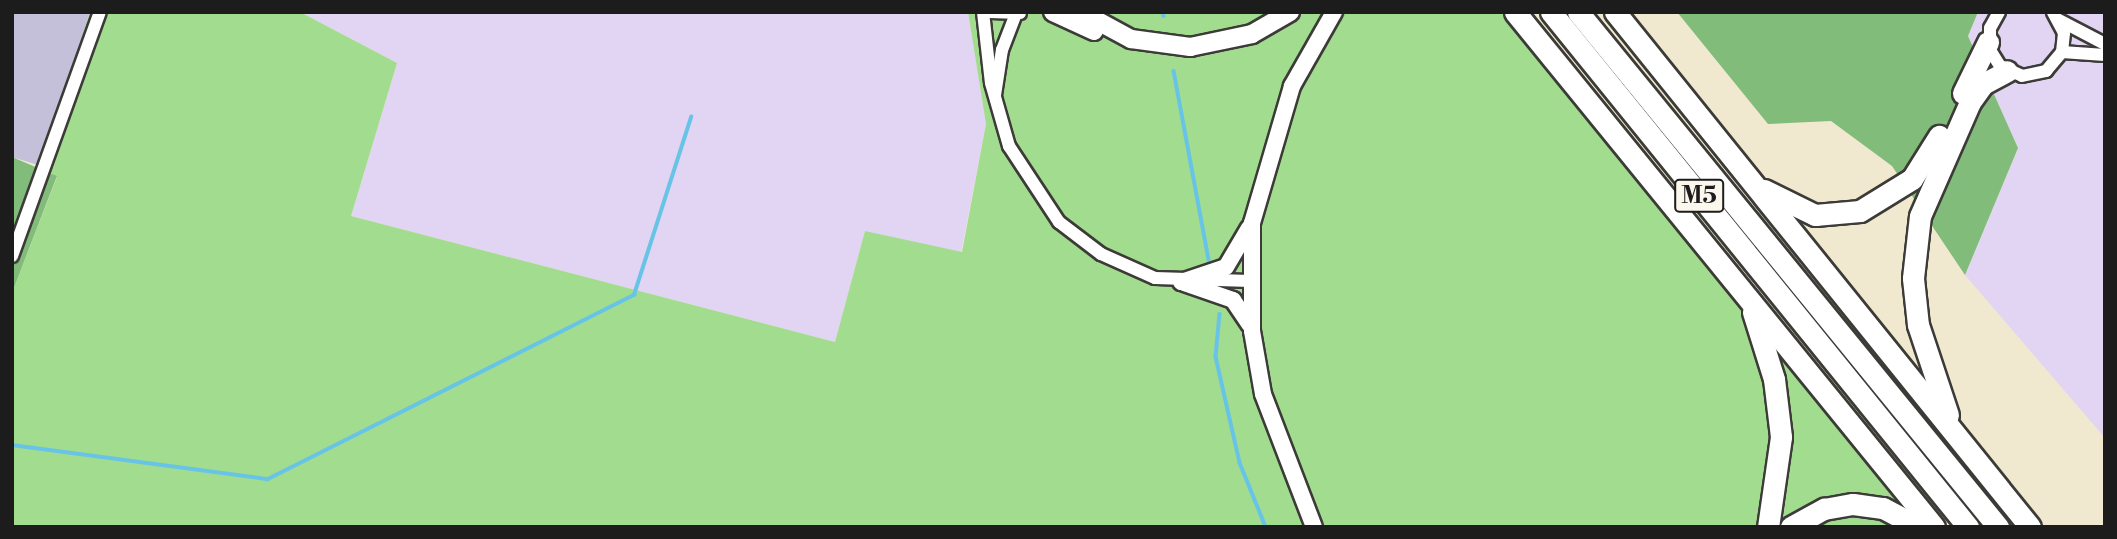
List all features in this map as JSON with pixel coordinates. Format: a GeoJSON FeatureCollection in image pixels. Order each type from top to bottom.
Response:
{"type":"FeatureCollection","features":[{"type":"Feature","properties":{"kind":"highway","name":"M5"},"geometry":{"type":"LineString","coordinates":[[1515,12],[1934,527]]}},
{"type":"Feature","properties":{"kind":"highway","name":"M5"},"geometry":{"type":"LineString","coordinates":[[1551,12],[1968,527]]}},
{"type":"Feature","properties":{"kind":"highway","name":"M5"},"geometry":{"type":"LineString","coordinates":[[1578,12],[1998,527]]}},
{"type":"Feature","properties":{"kind":"highway","name":"M5"},"geometry":{"type":"LineString","coordinates":[[1615,12],[1719,146],[2031,527]]}},
{"type":"Feature","properties":{"kind":"highway"},"geometry":{"type":"LineString","coordinates":[[1719,146],[1792,209],[1831,216],[1875,206],[1922,167],[1988,42]]}},
{"type":"Feature","properties":{"kind":"highway"},"geometry":{"type":"LineString","coordinates":[[1985,473],[1929,372],[1914,267],[1920,216],[1934,176],[1975,92],[2007,71]]}},
{"type":"Feature","properties":{"kind":"highway"},"geometry":{"type":"LineString","coordinates":[[1747,297],[1779,409],[1780,470],[1768,527]]}},
{"type":"Feature","properties":{"kind":"highway"},"geometry":{"type":"LineString","coordinates":[[1791,527],[1824,509],[1853,504],[1894,512],[1918,527]]}},
{"type":"Feature","properties":{"kind":"main road"},"geometry":{"type":"LineString","coordinates":[[1053,12],[1101,34],[1118,34]]}},
{"type":"Feature","properties":{"kind":"main road"},"geometry":{"type":"LineString","coordinates":[[1081,12],[1118,34],[1157,46],[1201,47],[1252,34],[1290,12]]}},
{"type":"Feature","properties":{"kind":"main road"},"geometry":{"type":"LineString","coordinates":[[1314,527],[1271,425],[1252,331],[1252,223],[1287,97],[1334,12]]}},
{"type":"Feature","properties":{"kind":"main road"},"geometry":{"type":"LineString","coordinates":[[1181,282],[1226,267],[1252,223]]}},
{"type":"Feature","properties":{"kind":"main road"},"geometry":{"type":"LineString","coordinates":[[1181,282],[1233,300],[1252,331]]}},
{"type":"Feature","properties":{"kind":"street"},"geometry":{"type":"LineString","coordinates":[[12,256],[100,12]]}},
{"type":"Feature","properties":{"kind":"street"},"geometry":{"type":"LineString","coordinates":[[984,12],[995,95],[1015,159],[1059,222],[1114,261],[1181,282],[1250,281]]}},
{"type":"Feature","properties":{"kind":"street"},"geometry":{"type":"LineString","coordinates":[[990,12],[1019,13],[1002,50],[995,95]]}},
{"type":"Feature","properties":{"kind":"street"},"geometry":{"type":"LineString","coordinates":[[1999,12],[1988,42],[2007,71],[2039,74],[2062,52],[2105,55]]}},
{"type":"Feature","properties":{"kind":"street"},"geometry":{"type":"LineString","coordinates":[[2056,16],[2105,44]]}},
{"type":"Feature","properties":{"kind":"street"},"geometry":{"type":"LineString","coordinates":[[2056,16],[2062,52]]}},
{"type":"Feature","properties":{"kind":"shaded area"},"geometry":{"type":"Polygon","coordinates":[[[12,12],[90,12],[41,166],[12,157],[12,12]]]}},
{"type":"Feature","properties":{"kind":"shaded area"},"geometry":{"type":"Polygon","coordinates":[[[300,12],[968,12],[986,124],[961,253],[865,231],[835,342],[351,216],[397,63],[300,12]]]}},
{"type":"Feature","properties":{"kind":"shaded area"},"geometry":{"type":"Polygon","coordinates":[[[1978,12],[2105,12],[2105,438],[1965,275],[2018,148],[1968,36],[1978,12]]]}},
{"type":"Feature","properties":{"kind":"green space"},"geometry":{"type":"Polygon","coordinates":[[[90,12],[300,12],[397,63],[351,216],[835,342],[865,231],[962,252],[986,124],[968,12],[1503,12],[1923,527],[12,527],[12,293],[57,177],[41,166],[90,12]]]}},
{"type":"Feature","properties":{"kind":"green space"},"geometry":{"type":"Polygon","coordinates":[[[1677,12],[1978,12],[1968,36],[2018,148],[1965,275],[1892,166],[1831,121],[1768,124],[1677,12]]]}},
{"type":"Feature","properties":{"kind":"green space"},"geometry":{"type":"Polygon","coordinates":[[[12,157],[57,176],[12,293],[12,157]]]}},
{"type":"Feature","properties":{"kind":"waterway"},"geometry":{"type":"LineString","coordinates":[[1163,12],[1164,16]]}},
{"type":"Feature","properties":{"kind":"waterway"},"geometry":{"type":"LineString","coordinates":[[1174,71],[1209,260]]}},
{"type":"Feature","properties":{"kind":"waterway"},"geometry":{"type":"LineString","coordinates":[[12,445],[268,479],[634,295],[691,117]]}},
{"type":"Feature","properties":{"kind":"waterway"},"geometry":{"type":"LineString","coordinates":[[1220,314],[1216,357],[1240,463],[1266,527]]}}]}
